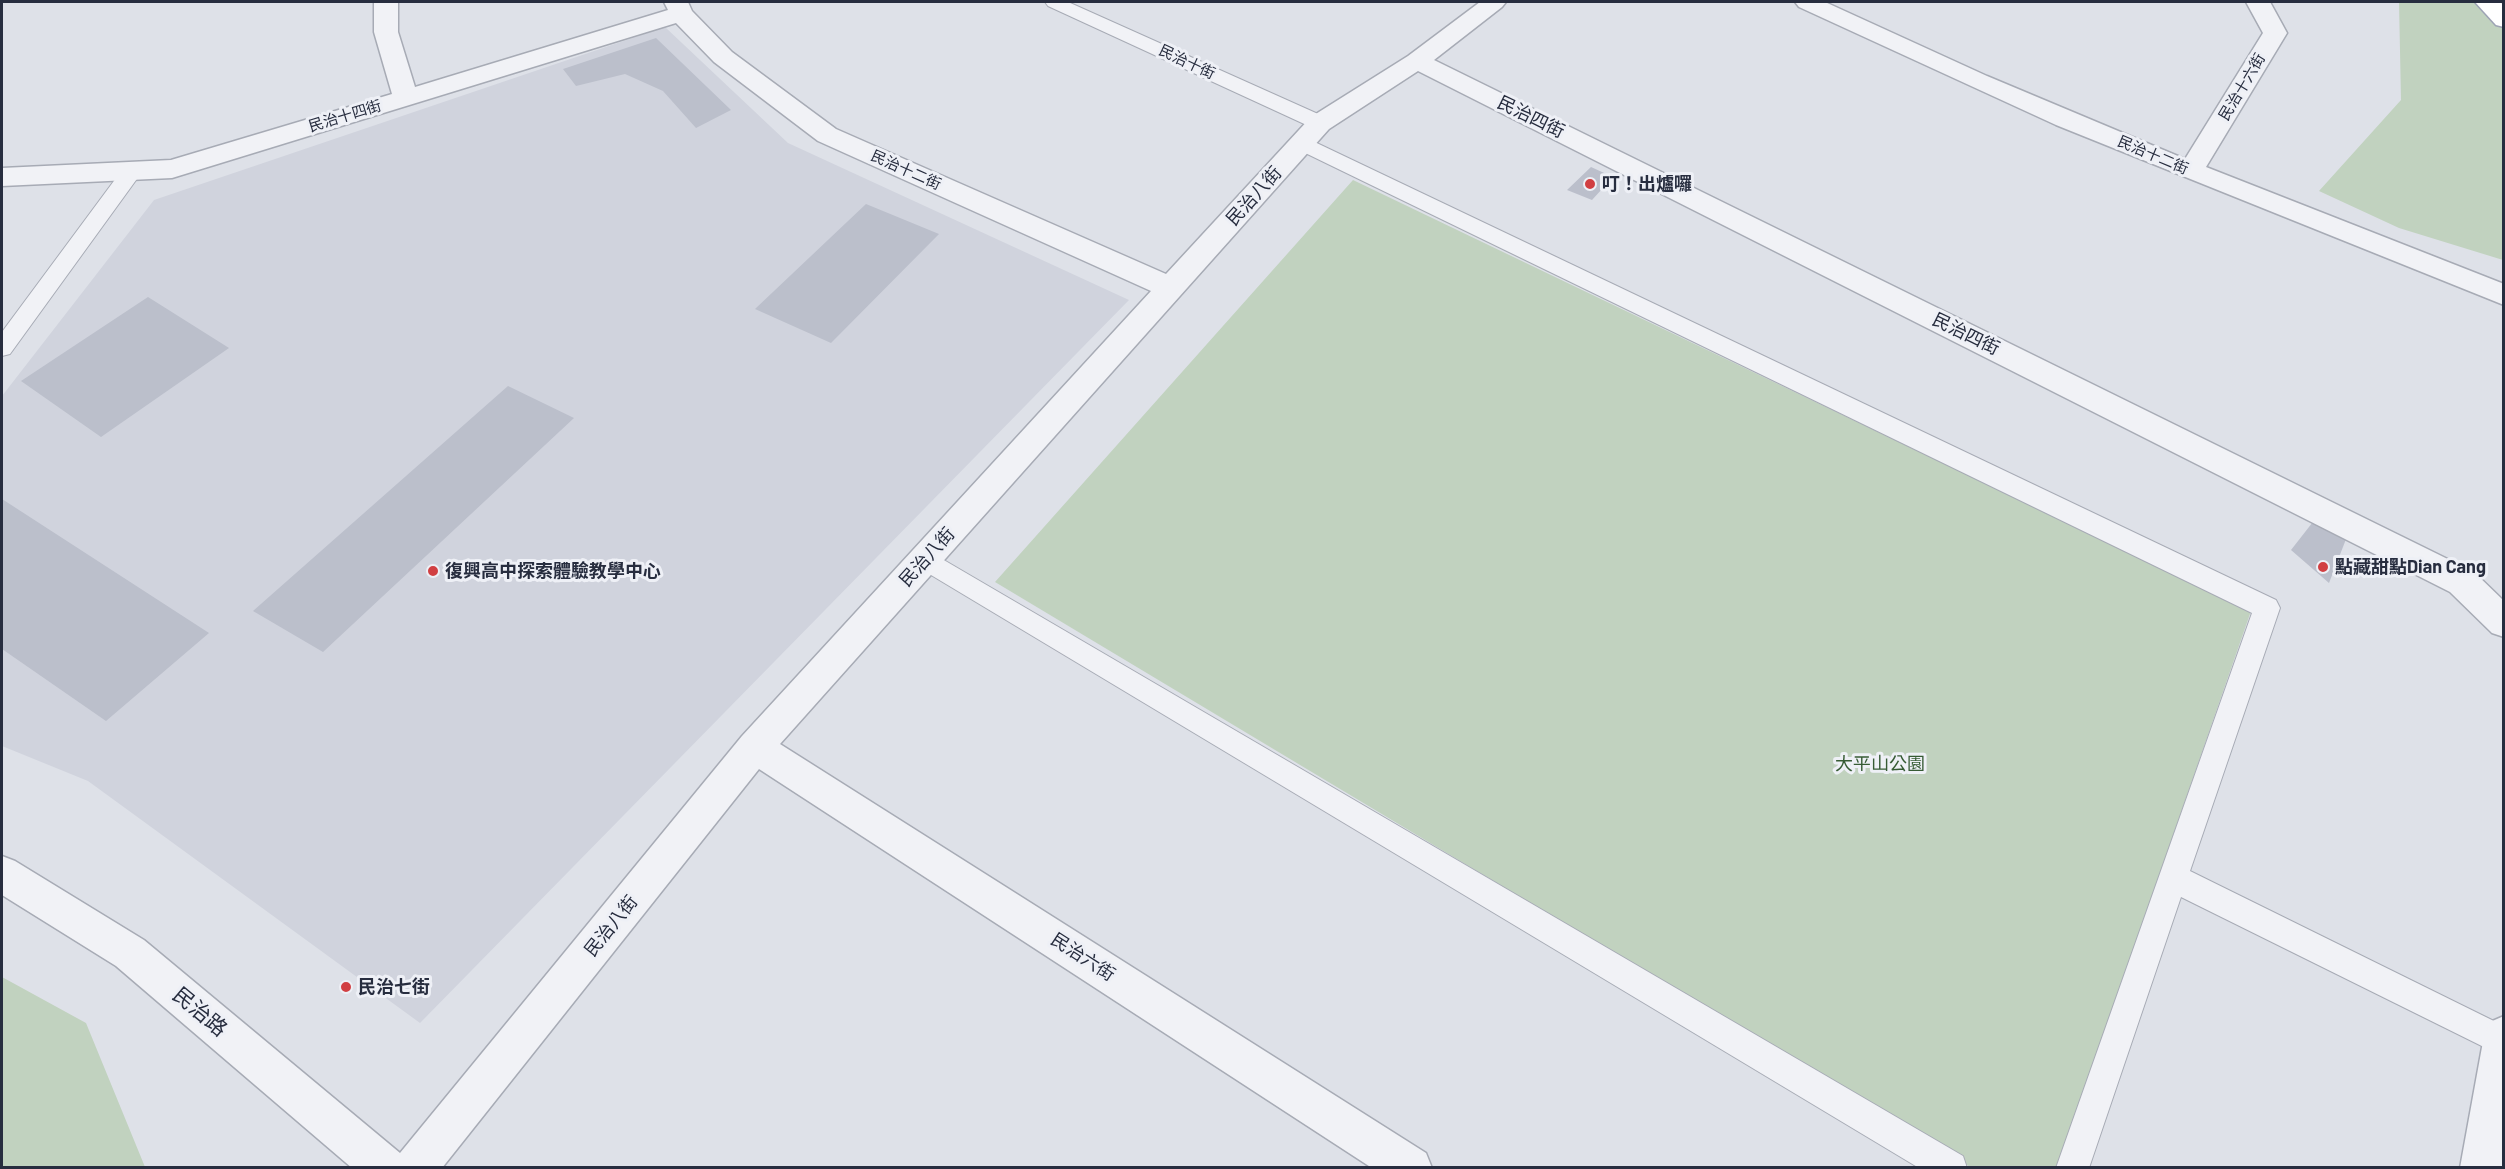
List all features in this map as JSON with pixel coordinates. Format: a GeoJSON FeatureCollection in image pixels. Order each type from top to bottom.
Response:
{"type":"FeatureCollection","features":[{"type":"Feature","properties":{"kind":"main road"},"geometry":{"type":"LineString","coordinates":[[2487,2],[2504,20]]}},
{"type":"Feature","properties":{"kind":"street"},"geometry":{"type":"LineString","coordinates":[[386,2],[386,32],[406,98]]}},
{"type":"Feature","properties":{"kind":"street","name":"民治八街"},"geometry":{"type":"LineString","coordinates":[[415,1167],[755,747],[1311,133],[1417,61],[1494,2]]}},
{"type":"Feature","properties":{"kind":"street","name":"民治十二街"},"geometry":{"type":"LineString","coordinates":[[1807,2],[1893,44],[2191,171],[2504,295]]}},
{"type":"Feature","properties":{"kind":"street","name":"民治十六街"},"geometry":{"type":"LineString","coordinates":[[2191,171],[2275,33],[2258,2]]}},
{"type":"Feature","properties":{"kind":"street","name":"民治十四街"},"geometry":{"type":"LineString","coordinates":[[2,177],[172,169],[406,98],[679,8]]}},
{"type":"Feature","properties":{"kind":"street","name":"民治十二街"},"geometry":{"type":"LineString","coordinates":[[679,8],[723,57],[827,135],[1171,288]]}},
{"type":"Feature","properties":{"kind":"street","name":"民治四街"},"geometry":{"type":"LineString","coordinates":[[1417,61],[2462,582],[2504,623]]}},
{"type":"Feature","properties":{"kind":"street","name":"民治六街"},"geometry":{"type":"LineString","coordinates":[[755,747],[1411,1167]]}},
{"type":"Feature","properties":{"kind":"street","name":"民治路"},"geometry":{"type":"LineString","coordinates":[[2,874],[130,953],[386,1167]]}},
{"type":"Feature","properties":{"kind":"street"},"geometry":{"type":"LineString","coordinates":[[2481,1167],[2503,1039]]}},
{"type":"Feature","properties":{"kind":"lane","name":"民治十街"},"geometry":{"type":"LineString","coordinates":[[1054,2],[1311,133],[2267,608],[2174,878]]}},
{"type":"Feature","properties":{"kind":"lane"},"geometry":{"type":"LineString","coordinates":[[2,348],[132,171]]}},
{"type":"Feature","properties":{"kind":"lane"},"geometry":{"type":"LineString","coordinates":[[925,559],[1951,1167]]}},
{"type":"Feature","properties":{"kind":"lane"},"geometry":{"type":"LineString","coordinates":[[2072,1167],[2174,878],[2503,1039]]}},
{"type":"Feature","properties":{"kind":"shaded area","name":"復興高中探索體驗教學中心"},"geometry":{"type":"Polygon","coordinates":[[[665,27],[788,143],[1129,300],[420,1023],[88,781],[2,746],[2,396],[154,200],[665,27]]]}},
{"type":"Feature","properties":{"kind":"green space"},"geometry":{"type":"Polygon","coordinates":[[[2399,2],[2485,2],[2503,23],[2503,260],[2399,228],[2319,191],[2401,100],[2399,2]]]}},
{"type":"Feature","properties":{"kind":"green space","name":"大平山公園"},"geometry":{"type":"Polygon","coordinates":[[[1353,180],[2251,611],[2058,1167],[1972,1168],[995,582],[1353,180]]]}},
{"type":"Feature","properties":{"kind":"green space"},"geometry":{"type":"Polygon","coordinates":[[[2,977],[86,1023],[145,1167],[2,1167],[2,977]]]}},
{"type":"Feature","properties":{"kind":"building"},"geometry":{"type":"Polygon","coordinates":[[[656,38],[731,110],[696,128],[663,91],[625,74],[576,86],[563,69],[656,38]]]}},
{"type":"Feature","properties":{"kind":"building","name":"叮！出爐囉"},"geometry":{"type":"Polygon","coordinates":[[[1591,167],[1613,177],[1592,200],[1567,190],[1591,167]]]}},
{"type":"Feature","properties":{"kind":"building"},"geometry":{"type":"Polygon","coordinates":[[[866,204],[939,234],[831,343],[755,309],[866,204]]]}},
{"type":"Feature","properties":{"kind":"building"},"geometry":{"type":"Polygon","coordinates":[[[148,297],[229,348],[101,437],[21,381],[148,297]]]}},
{"type":"Feature","properties":{"kind":"building"},"geometry":{"type":"Polygon","coordinates":[[[508,386],[574,418],[323,652],[253,611],[508,386]]]}},
{"type":"Feature","properties":{"kind":"building"},"geometry":{"type":"Polygon","coordinates":[[[2,499],[209,633],[106,721],[2,649],[2,499]]]}},
{"type":"Feature","properties":{"kind":"building","name":"點藏甜點Dian Cang"},"geometry":{"type":"Polygon","coordinates":[[[2316,518],[2348,534],[2329,583],[2291,550],[2316,518]]]}},
{"type":"Feature","properties":{"kind":"place","name":"叮！出爐囉"},"geometry":{"type":"Point","coordinates":[1590,184]}},
{"type":"Feature","properties":{"kind":"place","name":"點藏甜點Dian Cang"},"geometry":{"type":"Point","coordinates":[2323,567]}},
{"type":"Feature","properties":{"kind":"place","name":"復興高中探索體驗教學中心"},"geometry":{"type":"Point","coordinates":[433,571]}},
{"type":"Feature","properties":{"kind":"place","name":"民治七街"},"geometry":{"type":"Point","coordinates":[346,987]}}]}
